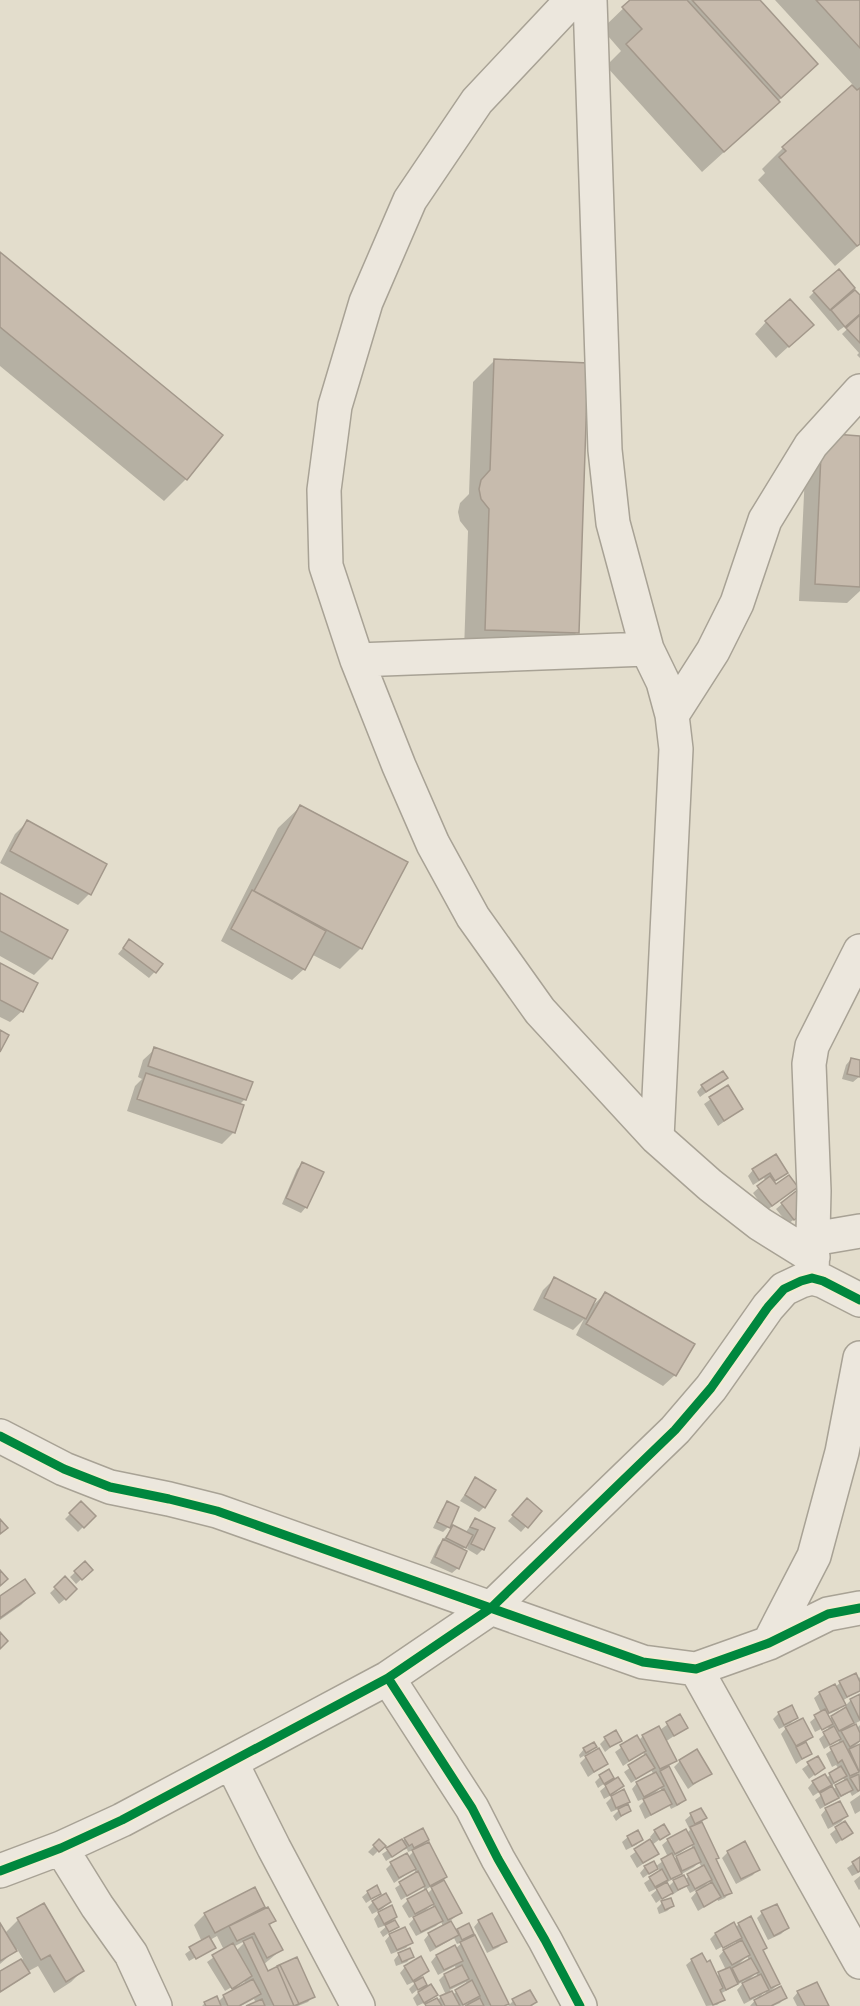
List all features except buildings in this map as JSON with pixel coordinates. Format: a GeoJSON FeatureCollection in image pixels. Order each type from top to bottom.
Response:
{"type":"FeatureCollection","features":[{"type":"Feature","properties":{"kind":"street"},"geometry":{"type":"LineString","coordinates":[[572,0],[477,101],[410,200],[366,302],[335,406],[324,490],[326,566],[357,660],[433,844],[472,917],[540,1011],[657,1138],[710,1185],[760,1224],[813,1258]]}},
{"type":"Feature","properties":{"kind":"street"},"geometry":{"type":"LineString","coordinates":[[590,0],[604,450],[613,523],[647,650],[663,682],[672,715],[676,749],[657,1138]]}},
{"type":"Feature","properties":{"kind":"street"},"geometry":{"type":"LineString","coordinates":[[672,715],[713,651],[737,603],[765,520],[811,445],[860,391]]}},
{"type":"Feature","properties":{"kind":"street"},"geometry":{"type":"LineString","coordinates":[[357,660],[647,650]]}},
{"type":"Feature","properties":{"kind":"street"},"geometry":{"type":"LineString","coordinates":[[860,951],[812,1046],[809,1064],[813,1127],[813,1258],[823,1281],[860,1300]]}},
{"type":"Feature","properties":{"kind":"street"},"geometry":{"type":"LineString","coordinates":[[0,1871],[62,1848],[122,1820],[388,1678],[491,1608],[675,1430],[711,1388],[768,1307],[784,1289],[801,1281],[813,1258],[860,1232]]}},
{"type":"Feature","properties":{"kind":"street"},"geometry":{"type":"LineString","coordinates":[[769,1643],[814,1556],[842,1452],[860,1358]]}},
{"type":"Feature","properties":{"kind":"street"},"geometry":{"type":"LineString","coordinates":[[0,1436],[64,1469],[110,1487],[169,1498],[218,1511],[643,1662],[696,1669],[769,1643],[828,1614],[860,1608]]}},
{"type":"Feature","properties":{"kind":"street"},"geometry":{"type":"LineString","coordinates":[[696,1669],[860,1962]]}},
{"type":"Feature","properties":{"kind":"street"},"geometry":{"type":"LineString","coordinates":[[388,1678],[472,1808],[580,2006]]}},
{"type":"Feature","properties":{"kind":"street"},"geometry":{"type":"LineString","coordinates":[[231,1761],[274,1848],[358,2006]]}},
{"type":"Feature","properties":{"kind":"street"},"geometry":{"type":"LineString","coordinates":[[62,1848],[97,1906],[131,1954],[155,2006]]}},
{"type":"Feature","properties":{"kind":"cycle path"},"geometry":{"type":"LineString","coordinates":[[0,1871],[61,1848],[122,1820],[388,1678],[491,1608],[675,1430],[711,1388],[768,1307],[784,1289],[812,1278],[823,1281],[860,1300]]}},
{"type":"Feature","properties":{"kind":"cycle path"},"geometry":{"type":"LineString","coordinates":[[0,1436],[64,1469],[110,1487],[217,1511],[643,1662],[696,1669],[769,1643],[828,1614],[860,1608]]}},
{"type":"Feature","properties":{"kind":"cycle path"},"geometry":{"type":"LineString","coordinates":[[388,1678],[472,1808],[580,2006]]}}]}
